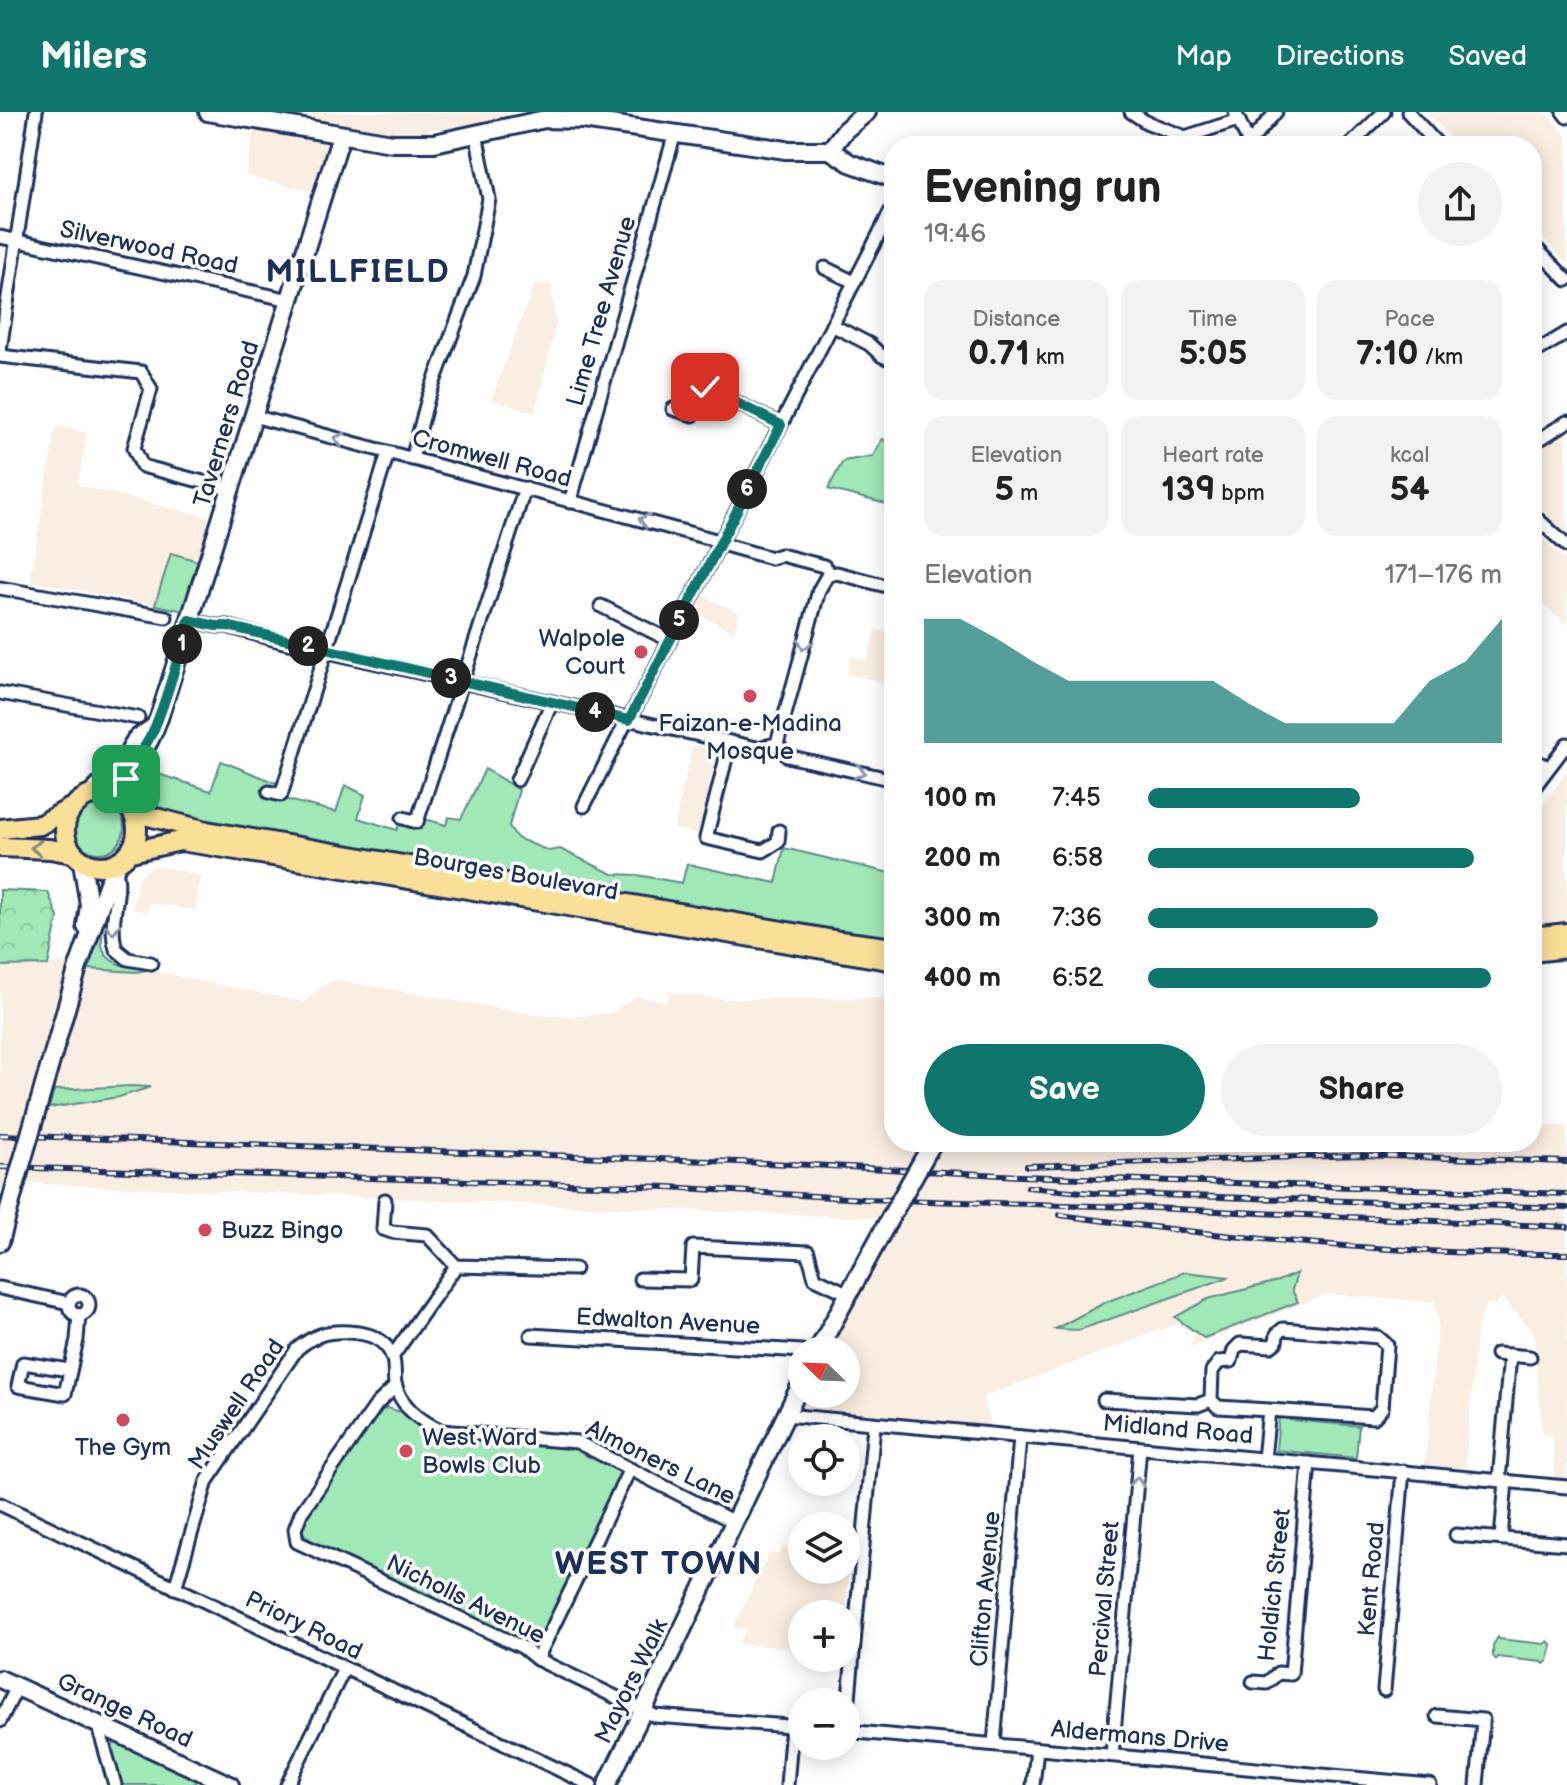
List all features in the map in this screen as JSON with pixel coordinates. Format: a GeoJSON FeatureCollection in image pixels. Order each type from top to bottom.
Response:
{"type":"FeatureCollection","features":[{"type":"Feature","properties":{"kind":"main road"},"geometry":{"type":"LineString","coordinates":[[0,829],[40,825],[81,801],[109,794],[130,808],[138,832],[122,862],[106,867],[94,866],[50,849],[0,847]]}},
{"type":"Feature","properties":{"kind":"main road"},"geometry":{"type":"LineString","coordinates":[[77,857],[66,842],[65,829],[67,817],[81,801]]}},
{"type":"Feature","properties":{"kind":"main road","name":"Bourges Boulevard"},"geometry":{"type":"LineString","coordinates":[[130,808],[222,834],[824,939],[884,947]]}},
{"type":"Feature","properties":{"kind":"main road","name":"Bourges Boulevard"},"geometry":{"type":"LineString","coordinates":[[122,862],[180,841],[884,959]]}},
{"type":"Feature","properties":{"kind":"main road"},"geometry":{"type":"LineString","coordinates":[[1542,936],[1567,933]]}},
{"type":"Feature","properties":{"kind":"main road"},"geometry":{"type":"LineString","coordinates":[[1542,951],[1567,948]]}},
{"type":"Feature","properties":{"kind":"street"},"geometry":{"type":"LineString","coordinates":[[0,350],[36,112]]}},
{"type":"Feature","properties":{"kind":"street"},"geometry":{"type":"LineString","coordinates":[[208,112],[284,119],[341,136],[392,143],[434,143],[543,116],[786,150],[830,150],[850,163],[884,175]]}},
{"type":"Feature","properties":{"kind":"street"},"geometry":{"type":"LineString","coordinates":[[830,150],[845,130],[867,112]]}},
{"type":"Feature","properties":{"kind":"street"},"geometry":{"type":"LineString","coordinates":[[1131,112],[1146,122],[1182,136]]}},
{"type":"Feature","properties":{"kind":"street"},"geometry":{"type":"LineString","coordinates":[[1256,136],[1276,112]]}},
{"type":"Feature","properties":{"kind":"street"},"geometry":{"type":"LineString","coordinates":[[1359,136],[1384,112]]}},
{"type":"Feature","properties":{"kind":"street"},"geometry":{"type":"LineString","coordinates":[[1408,112],[1430,136]]}},
{"type":"Feature","properties":{"kind":"street"},"geometry":{"type":"LineString","coordinates":[[1563,112],[1567,117]]}},
{"type":"Feature","properties":{"kind":"street"},"geometry":{"type":"LineString","coordinates":[[1187,136],[1237,116],[1245,136]]}},
{"type":"Feature","properties":{"kind":"street","name":"Lime Tree Avenue"},"geometry":{"type":"LineString","coordinates":[[570,502],[675,133]]}},
{"type":"Feature","properties":{"kind":"street"},"geometry":{"type":"LineString","coordinates":[[412,459],[428,398],[474,276],[489,199],[476,134]]}},
{"type":"Feature","properties":{"kind":"street","name":"Taverners Road"},"geometry":{"type":"LineString","coordinates":[[130,808],[124,793],[126,779],[155,726],[341,136]]}},
{"type":"Feature","properties":{"kind":"street"},"geometry":{"type":"LineString","coordinates":[[584,806],[884,224]]}},
{"type":"Feature","properties":{"kind":"street","name":"Silverwood Road"},"geometry":{"type":"LineString","coordinates":[[0,237],[290,300]]}},
{"type":"Feature","properties":{"kind":"street"},"geometry":{"type":"LineString","coordinates":[[1542,254],[1567,280]]}},
{"type":"Feature","properties":{"kind":"street"},"geometry":{"type":"LineString","coordinates":[[825,268],[854,282]]}},
{"type":"Feature","properties":{"kind":"street"},"geometry":{"type":"LineString","coordinates":[[832,325],[869,344],[884,357]]}},
{"type":"Feature","properties":{"kind":"street"},"geometry":{"type":"LineString","coordinates":[[1542,348],[1567,333]]}},
{"type":"Feature","properties":{"kind":"street"},"geometry":{"type":"LineString","coordinates":[[0,356],[141,372],[151,389],[134,448],[142,466],[230,489]]}},
{"type":"Feature","properties":{"kind":"street"},"geometry":{"type":"LineString","coordinates":[[673,409],[693,415],[705,387],[781,425]]}},
{"type":"Feature","properties":{"kind":"street","name":"Cromwell Road"},"geometry":{"type":"LineString","coordinates":[[253,416],[525,488],[771,558],[781,555],[824,566],[831,574],[884,585]]}},
{"type":"Feature","properties":{"kind":"street"},"geometry":{"type":"LineString","coordinates":[[1542,438],[1567,422]]}},
{"type":"Feature","properties":{"kind":"street"},"geometry":{"type":"LineString","coordinates":[[276,807],[275,793],[326,650],[388,453]]}},
{"type":"Feature","properties":{"kind":"street"},"geometry":{"type":"LineString","coordinates":[[413,836],[525,488]]}},
{"type":"Feature","properties":{"kind":"street"},"geometry":{"type":"LineString","coordinates":[[1542,523],[1567,546]]}},
{"type":"Feature","properties":{"kind":"street"},"geometry":{"type":"LineString","coordinates":[[777,744],[819,590],[831,574]]}},
{"type":"Feature","properties":{"kind":"street"},"geometry":{"type":"LineString","coordinates":[[0,588],[166,617]]}},
{"type":"Feature","properties":{"kind":"street"},"geometry":{"type":"LineString","coordinates":[[601,606],[669,640]]}},
{"type":"Feature","properties":{"kind":"street"},"geometry":{"type":"LineString","coordinates":[[189,620],[757,748],[777,744]]}},
{"type":"Feature","properties":{"kind":"street"},"geometry":{"type":"LineString","coordinates":[[0,693],[138,718]]}},
{"type":"Feature","properties":{"kind":"street"},"geometry":{"type":"LineString","coordinates":[[517,780],[552,702]]}},
{"type":"Feature","properties":{"kind":"street","name":"Taverners Road"},"geometry":{"type":"LineString","coordinates":[[81,801],[123,763],[136,739],[155,726]]}},
{"type":"Feature","properties":{"kind":"street"},"geometry":{"type":"LineString","coordinates":[[730,742],[700,838],[763,851],[778,842],[779,831]]}},
{"type":"Feature","properties":{"kind":"street"},"geometry":{"type":"LineString","coordinates":[[777,744],[787,756],[884,778]]}},
{"type":"Feature","properties":{"kind":"street"},"geometry":{"type":"LineString","coordinates":[[1542,776],[1567,744]]}},
{"type":"Feature","properties":{"kind":"street"},"geometry":{"type":"LineString","coordinates":[[1542,764],[1549,767]]}},
{"type":"Feature","properties":{"kind":"street"},"geometry":{"type":"LineString","coordinates":[[403,818],[417,822]]}},
{"type":"Feature","properties":{"kind":"street"},"geometry":{"type":"LineString","coordinates":[[77,857],[89,905],[81,959]]}},
{"type":"Feature","properties":{"kind":"street"},"geometry":{"type":"LineString","coordinates":[[0,1242],[81,959],[108,883],[122,862]]}},
{"type":"Feature","properties":{"kind":"street"},"geometry":{"type":"LineString","coordinates":[[122,862],[112,924],[116,949],[128,959],[151,963]]}},
{"type":"Feature","properties":{"kind":"street"},"geometry":{"type":"LineString","coordinates":[[826,1336],[927,1152]]}},
{"type":"Feature","properties":{"kind":"street"},"geometry":{"type":"LineString","coordinates":[[385,1200],[383,1229],[427,1235],[456,1266],[575,1269]]}},
{"type":"Feature","properties":{"kind":"street"},"geometry":{"type":"LineString","coordinates":[[640,1279],[691,1280],[693,1247],[808,1252],[815,1278],[849,1294]]}},
{"type":"Feature","properties":{"kind":"street"},"geometry":{"type":"LineString","coordinates":[[396,1386],[392,1357],[456,1266]]}},
{"type":"Feature","properties":{"kind":"street"},"geometry":{"type":"LineString","coordinates":[[0,1288],[69,1303],[71,1311],[79,1315],[65,1394],[18,1386],[23,1363],[69,1370]]}},
{"type":"Feature","properties":{"kind":"street"},"geometry":{"type":"LineString","coordinates":[[1283,1329],[1378,1337],[1387,1345],[1382,1408],[1374,1417],[1269,1410],[1218,1407],[1211,1400],[1212,1371],[1219,1362],[1231,1361],[1234,1350],[1240,1344],[1271,1346],[1283,1329]]}},
{"type":"Feature","properties":{"kind":"street","name":"Muswell Road"},"geometry":{"type":"LineString","coordinates":[[175,1588],[207,1481],[297,1349],[315,1335],[329,1331],[367,1333],[381,1340],[392,1357]]}},
{"type":"Feature","properties":{"kind":"street","name":"Edwalton Avenue"},"geometry":{"type":"LineString","coordinates":[[531,1335],[788,1350]]}},
{"type":"Feature","properties":{"kind":"street"},"geometry":{"type":"LineString","coordinates":[[1497,1354],[1530,1357]]}},
{"type":"Feature","properties":{"kind":"street"},"geometry":{"type":"LineString","coordinates":[[1501,1538],[1510,1355]]}},
{"type":"Feature","properties":{"kind":"street","name":"Almoners Lane"},"geometry":{"type":"LineString","coordinates":[[396,1386],[422,1422],[442,1431],[577,1442],[736,1523]]}},
{"type":"Feature","properties":{"kind":"street","name":"Nicholls Avenue"},"geometry":{"type":"LineString","coordinates":[[396,1386],[377,1404],[301,1513],[295,1529],[297,1542],[522,1647],[537,1659],[643,1710]]}},
{"type":"Feature","properties":{"kind":"street"},"geometry":{"type":"LineString","coordinates":[[1121,1401],[1122,1387]]}},
{"type":"Feature","properties":{"kind":"street"},"geometry":{"type":"LineString","coordinates":[[1104,1400],[1198,1405],[1211,1400]]}},
{"type":"Feature","properties":{"kind":"street","name":"Mayors Walk"},"geometry":{"type":"LineString","coordinates":[[607,1785],[736,1523],[789,1408]]}},
{"type":"Feature","properties":{"kind":"street"},"geometry":{"type":"LineString","coordinates":[[1264,1459],[1269,1410]]}},
{"type":"Feature","properties":{"kind":"street","name":"Midland Road"},"geometry":{"type":"LineString","coordinates":[[785,1415],[1567,1487]]}},
{"type":"Feature","properties":{"kind":"street"},"geometry":{"type":"LineString","coordinates":[[850,1688],[874,1425]]}},
{"type":"Feature","properties":{"kind":"street","name":"Clifton Avenue"},"geometry":{"type":"LineString","coordinates":[[994,1744],[1020,1437]]}},
{"type":"Feature","properties":{"kind":"street","name":"Percival Street"},"geometry":{"type":"LineString","coordinates":[[1112,1755],[1140,1448]]}},
{"type":"Feature","properties":{"kind":"street","name":"Holdich Street"},"geometry":{"type":"LineString","coordinates":[[1253,1682],[1267,1683],[1278,1673],[1291,1674],[1309,1463]]}},
{"type":"Feature","properties":{"kind":"street"},"geometry":{"type":"LineString","coordinates":[[537,1659],[630,1469]]}},
{"type":"Feature","properties":{"kind":"street","name":"Kent Road"},"geometry":{"type":"LineString","coordinates":[[1384,1690],[1403,1471]]}},
{"type":"Feature","properties":{"kind":"street","name":"Priory Road"},"geometry":{"type":"LineString","coordinates":[[0,1504],[591,1785]]}},
{"type":"Feature","properties":{"kind":"street"},"geometry":{"type":"LineString","coordinates":[[1456,1535],[1567,1544]]}},
{"type":"Feature","properties":{"kind":"street"},"geometry":{"type":"LineString","coordinates":[[287,1785],[344,1669]]}},
{"type":"Feature","properties":{"kind":"street","name":"Grange Road"},"geometry":{"type":"LineString","coordinates":[[0,1679],[98,1725],[120,1732],[206,1781],[230,1785]]}},
{"type":"Feature","properties":{"kind":"street"},"geometry":{"type":"LineString","coordinates":[[0,1721],[17,1687]]}},
{"type":"Feature","properties":{"kind":"street"},"geometry":{"type":"LineString","coordinates":[[643,1710],[655,1716],[788,1726]]}},
{"type":"Feature","properties":{"kind":"street"},"geometry":{"type":"LineString","coordinates":[[1437,1716],[1483,1720],[1477,1785]]}},
{"type":"Feature","properties":{"kind":"street"},"geometry":{"type":"LineString","coordinates":[[98,1725],[115,1785]]}},
{"type":"Feature","properties":{"kind":"street","name":"Aldermans Drive"},"geometry":{"type":"LineString","coordinates":[[860,1732],[1112,1755],[1314,1780],[1430,1785]]}},
{"type":"Feature","properties":{"kind":"street"},"geometry":{"type":"LineString","coordinates":[[1033,1785],[1037,1749]]}},
{"type":"Feature","properties":{"kind":"street"},"geometry":{"type":"LineString","coordinates":[[787,1785],[791,1760]]}},
{"type":"Feature","properties":{"kind":"shaded area"},"geometry":{"type":"Polygon","coordinates":[[[288,112],[513,112],[485,122],[396,135],[338,126],[312,191],[246,176],[254,128],[266,130],[287,116],[288,112]]]}},
{"type":"Feature","properties":{"kind":"shaded area"},"geometry":{"type":"Polygon","coordinates":[[[1427,112],[1545,112],[1567,137],[1567,264],[1542,237],[1542,136],[1449,136],[1427,112]]]}},
{"type":"Feature","properties":{"kind":"shaded area"},"geometry":{"type":"Polygon","coordinates":[[[535,283],[551,285],[556,324],[535,413],[491,400],[535,283]]]}},
{"type":"Feature","properties":{"kind":"shaded area"},"geometry":{"type":"Polygon","coordinates":[[[56,426],[87,433],[78,485],[214,519],[201,562],[171,553],[155,605],[30,581],[56,426]]]}},
{"type":"Feature","properties":{"kind":"shaded area"},"geometry":{"type":"Polygon","coordinates":[[[1567,429],[1567,536],[1542,512],[1542,445],[1567,429]]]}},
{"type":"Feature","properties":{"kind":"shaded area"},"geometry":{"type":"Polygon","coordinates":[[[1542,538],[1567,562],[1567,625],[1542,604],[1542,538]]]}},
{"type":"Feature","properties":{"kind":"shaded area"},"geometry":{"type":"Polygon","coordinates":[[[700,594],[739,613],[734,632],[691,610],[700,594]]]}},
{"type":"Feature","properties":{"kind":"shaded area"},"geometry":{"type":"Polygon","coordinates":[[[876,629],[884,631],[884,683],[847,674],[851,657],[867,661],[876,629]]]}},
{"type":"Feature","properties":{"kind":"shaded area"},"geometry":{"type":"Polygon","coordinates":[[[693,745],[717,750],[698,834],[674,828],[693,745]]]}},
{"type":"Feature","properties":{"kind":"shaded area"},"geometry":{"type":"Polygon","coordinates":[[[1567,772],[1567,922],[1542,924],[1542,807],[1567,772]]]}},
{"type":"Feature","properties":{"kind":"shaded area"},"geometry":{"type":"Polygon","coordinates":[[[154,866],[201,875],[195,910],[149,903],[146,912],[132,909],[139,877],[154,866]]]}},
{"type":"Feature","properties":{"kind":"shaded area"},"geometry":{"type":"Polygon","coordinates":[[[67,963],[89,969],[147,970],[303,1002],[329,982],[337,980],[537,1015],[571,1017],[612,1013],[636,996],[667,1002],[669,992],[721,999],[884,998],[884,1152],[1542,1152],[1542,1126],[1567,1126],[1567,1481],[1555,1480],[1553,1435],[1542,1434],[1534,1332],[1501,1297],[1495,1306],[1487,1303],[1477,1327],[1465,1468],[1425,1465],[1438,1324],[1435,1302],[1327,1294],[1190,1347],[1196,1333],[1176,1324],[983,1397],[992,1429],[785,1409],[788,1406],[860,1408],[860,1336],[822,1336],[883,1218],[22,1183],[0,1189],[0,966],[67,963]]]}},
{"type":"Feature","properties":{"kind":"shaded area"},"geometry":{"type":"Polygon","coordinates":[[[782,1547],[788,1548],[788,1584],[848,1584],[846,1600],[788,1600],[788,1648],[739,1644],[745,1629],[733,1628],[769,1553],[780,1554],[782,1547]]]}},
{"type":"Feature","properties":{"kind":"green space"},"geometry":{"type":"Polygon","coordinates":[[[884,440],[884,503],[828,489],[843,461],[873,456],[884,440]]]}},
{"type":"Feature","properties":{"kind":"green space"},"geometry":{"type":"Polygon","coordinates":[[[171,553],[201,562],[185,611],[155,605],[171,553]]]}},
{"type":"Feature","properties":{"kind":"green space"},"geometry":{"type":"Polygon","coordinates":[[[221,761],[279,784],[268,788],[268,795],[336,812],[345,785],[365,795],[358,818],[397,830],[400,822],[421,829],[425,819],[446,825],[449,817],[461,819],[485,769],[519,790],[509,826],[517,838],[549,851],[560,849],[613,874],[682,883],[687,864],[776,883],[784,848],[884,872],[884,940],[214,825],[141,804],[152,772],[211,791],[221,761]]]}},
{"type":"Feature","properties":{"kind":"green space"},"geometry":{"type":"Polygon","coordinates":[[[99,803],[117,810],[124,828],[117,846],[99,853],[81,846],[74,828],[81,810],[99,803]]]}},
{"type":"Feature","properties":{"kind":"green space"},"geometry":{"type":"Polygon","coordinates":[[[0,890],[48,892],[58,917],[48,965],[0,966],[0,890]]]}},
{"type":"Feature","properties":{"kind":"green space"},"geometry":{"type":"Polygon","coordinates":[[[103,917],[102,945],[108,957],[120,964],[147,970],[89,969],[103,917]]]}},
{"type":"Feature","properties":{"kind":"green space"},"geometry":{"type":"Polygon","coordinates":[[[151,1087],[119,1097],[49,1108],[54,1090],[151,1087]]]}},
{"type":"Feature","properties":{"kind":"green space"},"geometry":{"type":"Polygon","coordinates":[[[1185,1272],[1229,1277],[1079,1330],[1055,1329],[1106,1302],[1185,1272]]]}},
{"type":"Feature","properties":{"kind":"green space"},"geometry":{"type":"Polygon","coordinates":[[[1297,1273],[1292,1290],[1298,1302],[1204,1338],[1175,1317],[1208,1299],[1297,1273]]]}},
{"type":"Feature","properties":{"kind":"green space"},"geometry":{"type":"Polygon","coordinates":[[[387,1408],[401,1412],[419,1425],[444,1436],[576,1448],[622,1472],[544,1634],[528,1642],[310,1540],[301,1531],[304,1518],[378,1412],[387,1408]]]}},
{"type":"Feature","properties":{"kind":"green space"},"geometry":{"type":"Polygon","coordinates":[[[1279,1416],[1290,1420],[1359,1426],[1356,1458],[1276,1450],[1279,1416]]]}},
{"type":"Feature","properties":{"kind":"green space"},"geometry":{"type":"Polygon","coordinates":[[[1498,1637],[1544,1644],[1548,1641],[1552,1646],[1548,1661],[1544,1664],[1498,1657],[1496,1660],[1493,1645],[1498,1637]]]}},
{"type":"Feature","properties":{"kind":"green space"},"geometry":{"type":"Polygon","coordinates":[[[115,1741],[199,1779],[192,1785],[121,1785],[111,1750],[115,1741]]]}},
{"type":"Feature","properties":{"kind":"railway"},"geometry":{"type":"LineString","coordinates":[[0,1135],[791,1164],[1020,1176],[1567,1194]]}},
{"type":"Feature","properties":{"kind":"railway"},"geometry":{"type":"LineString","coordinates":[[1027,1166],[1361,1155],[1567,1162]]}},
{"type":"Feature","properties":{"kind":"railway"},"geometry":{"type":"LineString","coordinates":[[0,1167],[668,1187],[864,1199],[1131,1207],[1567,1227]]}},
{"type":"Feature","properties":{"kind":"railway"},"geometry":{"type":"LineString","coordinates":[[1028,1187],[1093,1193],[1567,1208]]}},
{"type":"Feature","properties":{"kind":"railway"},"geometry":{"type":"LineString","coordinates":[[1060,1215],[1313,1244],[1440,1252],[1567,1254]]}},
{"type":"Feature","properties":{"kind":"place","name":"Walpole Court"},"geometry":{"type":"Point","coordinates":[641,652]}},
{"type":"Feature","properties":{"kind":"place","name":"Faizan-e-Madina Mosque"},"geometry":{"type":"Point","coordinates":[750,696]}},
{"type":"Feature","properties":{"kind":"place","name":"Buzz Bingo"},"geometry":{"type":"Point","coordinates":[205,1230]}},
{"type":"Feature","properties":{"kind":"place","name":"The Gym"},"geometry":{"type":"Point","coordinates":[123,1420]}},
{"type":"Feature","properties":{"kind":"place","name":"West Ward Bowls Club"},"geometry":{"type":"Point","coordinates":[406,1451]}},
{"type":"Feature","properties":{"kind":"district","name":"MILLFIELD"},"geometry":{"type":"Point","coordinates":[358,271]}},
{"type":"Feature","properties":{"kind":"district","name":"WEST TOWN"},"geometry":{"type":"Point","coordinates":[659,1563]}},
{"type":"Feature","properties":{"kind":"route"},"geometry":{"type":"LineString","coordinates":[[126,779],[159,718],[189,620],[227,626],[284,642],[629,720],[781,425],[705,387]]}}]}
